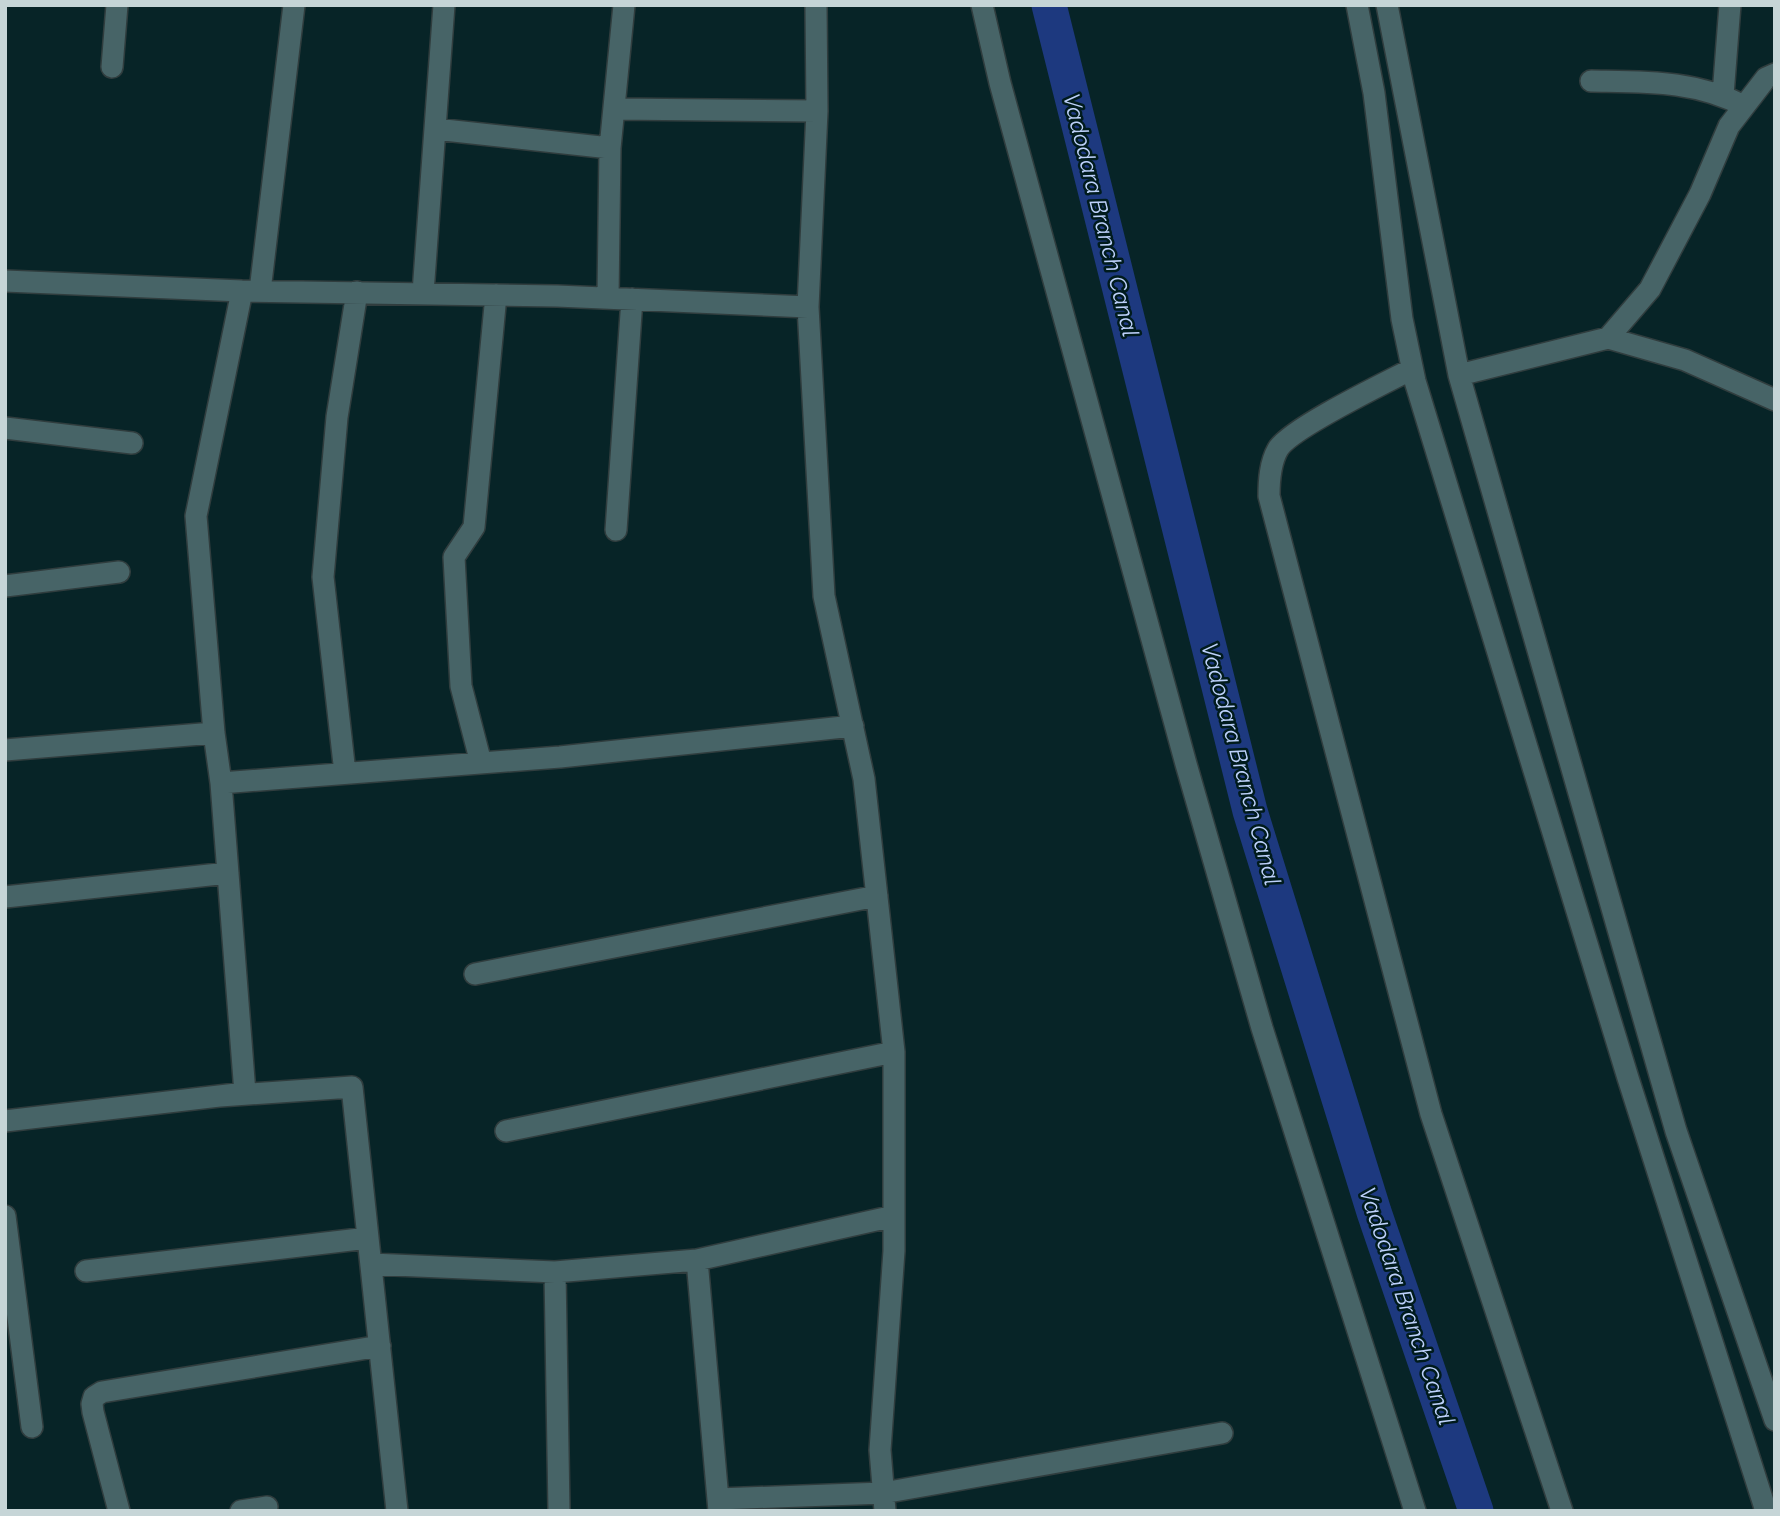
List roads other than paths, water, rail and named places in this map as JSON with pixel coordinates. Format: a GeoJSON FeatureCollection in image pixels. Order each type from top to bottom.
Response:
{"type":"FeatureCollection","features":[{"type":"Feature","properties":{"kind":"street"},"geometry":{"type":"LineString","coordinates":[[112,67],[117,5]]}},
{"type":"Feature","properties":{"kind":"street"},"geometry":{"type":"LineString","coordinates":[[5,1121],[244,1093],[221,783],[214,733],[195,516],[251,291],[294,5]]}},
{"type":"Feature","properties":{"kind":"street"},"geometry":{"type":"LineString","coordinates":[[422,293],[444,5]]}},
{"type":"Feature","properties":{"kind":"street"},"geometry":{"type":"LineString","coordinates":[[608,298],[610,148],[624,5]]}},
{"type":"Feature","properties":{"kind":"street"},"geometry":{"type":"LineString","coordinates":[[816,5],[817,111],[808,307],[824,596],[864,779],[894,1052],[894,1251],[880,1450],[884,1502]]}},
{"type":"Feature","properties":{"kind":"street"},"geometry":{"type":"LineString","coordinates":[[982,5],[1000,83],[1186,764],[1262,1028],[1415,1511]]}},
{"type":"Feature","properties":{"kind":"street"},"geometry":{"type":"LineString","coordinates":[[1357,5],[1374,93],[1402,319],[1412,369],[1628,1078],[1766,1511]]}},
{"type":"Feature","properties":{"kind":"street"},"geometry":{"type":"LineString","coordinates":[[1387,5],[1459,375],[1676,1130],[1775,1420]]}},
{"type":"Feature","properties":{"kind":"street"},"geometry":{"type":"LineString","coordinates":[[1723,95],[1730,5]]}},
{"type":"Feature","properties":{"kind":"street"},"geometry":{"type":"LineString","coordinates":[[1608,338],[1650,289],[1700,194],[1730,126],[1766,78],[1775,74]]}},
{"type":"Feature","properties":{"kind":"street"},"geometry":{"type":"LineString","coordinates":[[1591,81],[1690,86],[1723,95],[1744,106]]}},
{"type":"Feature","properties":{"kind":"street"},"geometry":{"type":"LineString","coordinates":[[615,109],[817,111]]}},
{"type":"Feature","properties":{"kind":"street"},"geometry":{"type":"LineString","coordinates":[[435,129],[610,148]]}},
{"type":"Feature","properties":{"kind":"street"},"geometry":{"type":"LineString","coordinates":[[5,281],[251,291],[608,298],[808,307]]}},
{"type":"Feature","properties":{"kind":"street"},"geometry":{"type":"LineString","coordinates":[[345,774],[323,577],[337,417],[357,292]]}},
{"type":"Feature","properties":{"kind":"street"},"geometry":{"type":"LineString","coordinates":[[481,763],[461,686],[454,557],[474,527],[496,295]]}},
{"type":"Feature","properties":{"kind":"street"},"geometry":{"type":"LineString","coordinates":[[616,530],[632,299]]}},
{"type":"Feature","properties":{"kind":"street"},"geometry":{"type":"LineString","coordinates":[[1459,375],[1608,338],[1685,360],[1775,400]]}},
{"type":"Feature","properties":{"kind":"street"},"geometry":{"type":"LineString","coordinates":[[1412,369],[1296,432],[1279,448],[1269,477],[1269,496],[1430,1114],[1562,1511]]}},
{"type":"Feature","properties":{"kind":"street"},"geometry":{"type":"LineString","coordinates":[[5,428],[132,443]]}},
{"type":"Feature","properties":{"kind":"street"},"geometry":{"type":"LineString","coordinates":[[5,586],[119,572]]}},
{"type":"Feature","properties":{"kind":"street"},"geometry":{"type":"LineString","coordinates":[[221,783],[560,757],[853,726]]}},
{"type":"Feature","properties":{"kind":"street"},"geometry":{"type":"LineString","coordinates":[[5,750],[214,733]]}},
{"type":"Feature","properties":{"kind":"street"},"geometry":{"type":"LineString","coordinates":[[5,897],[228,873]]}},
{"type":"Feature","properties":{"kind":"street"},"geometry":{"type":"LineString","coordinates":[[475,974],[877,896]]}},
{"type":"Feature","properties":{"kind":"street"},"geometry":{"type":"LineString","coordinates":[[506,1131],[894,1052]]}},
{"type":"Feature","properties":{"kind":"street"},"geometry":{"type":"LineString","coordinates":[[220,1096],[352,1087],[397,1511]]}},
{"type":"Feature","properties":{"kind":"street"},"geometry":{"type":"LineString","coordinates":[[5,1216],[32,1427]]}},
{"type":"Feature","properties":{"kind":"street"},"geometry":{"type":"LineString","coordinates":[[371,1264],[555,1272],[697,1260],[894,1216]]}},
{"type":"Feature","properties":{"kind":"street"},"geometry":{"type":"LineString","coordinates":[[86,1272],[368,1238]]}},
{"type":"Feature","properties":{"kind":"street"},"geometry":{"type":"LineString","coordinates":[[697,1260],[719,1505],[884,1502],[1222,1433]]}},
{"type":"Feature","properties":{"kind":"street"},"geometry":{"type":"LineString","coordinates":[[555,1272],[559,1511]]}},
{"type":"Feature","properties":{"kind":"street"},"geometry":{"type":"LineString","coordinates":[[119,1511],[93,1412],[94,1396],[102,1392],[380,1346]]}},
{"type":"Feature","properties":{"kind":"street"},"geometry":{"type":"LineString","coordinates":[[241,1511],[267,1507]]}},
{"type":"Feature","properties":{"kind":"waterway","name":"Vadodara Branch Canal"},"geometry":{"type":"LineString","coordinates":[[1049,5],[1250,811],[1374,1212],[1476,1511]]}}]}
